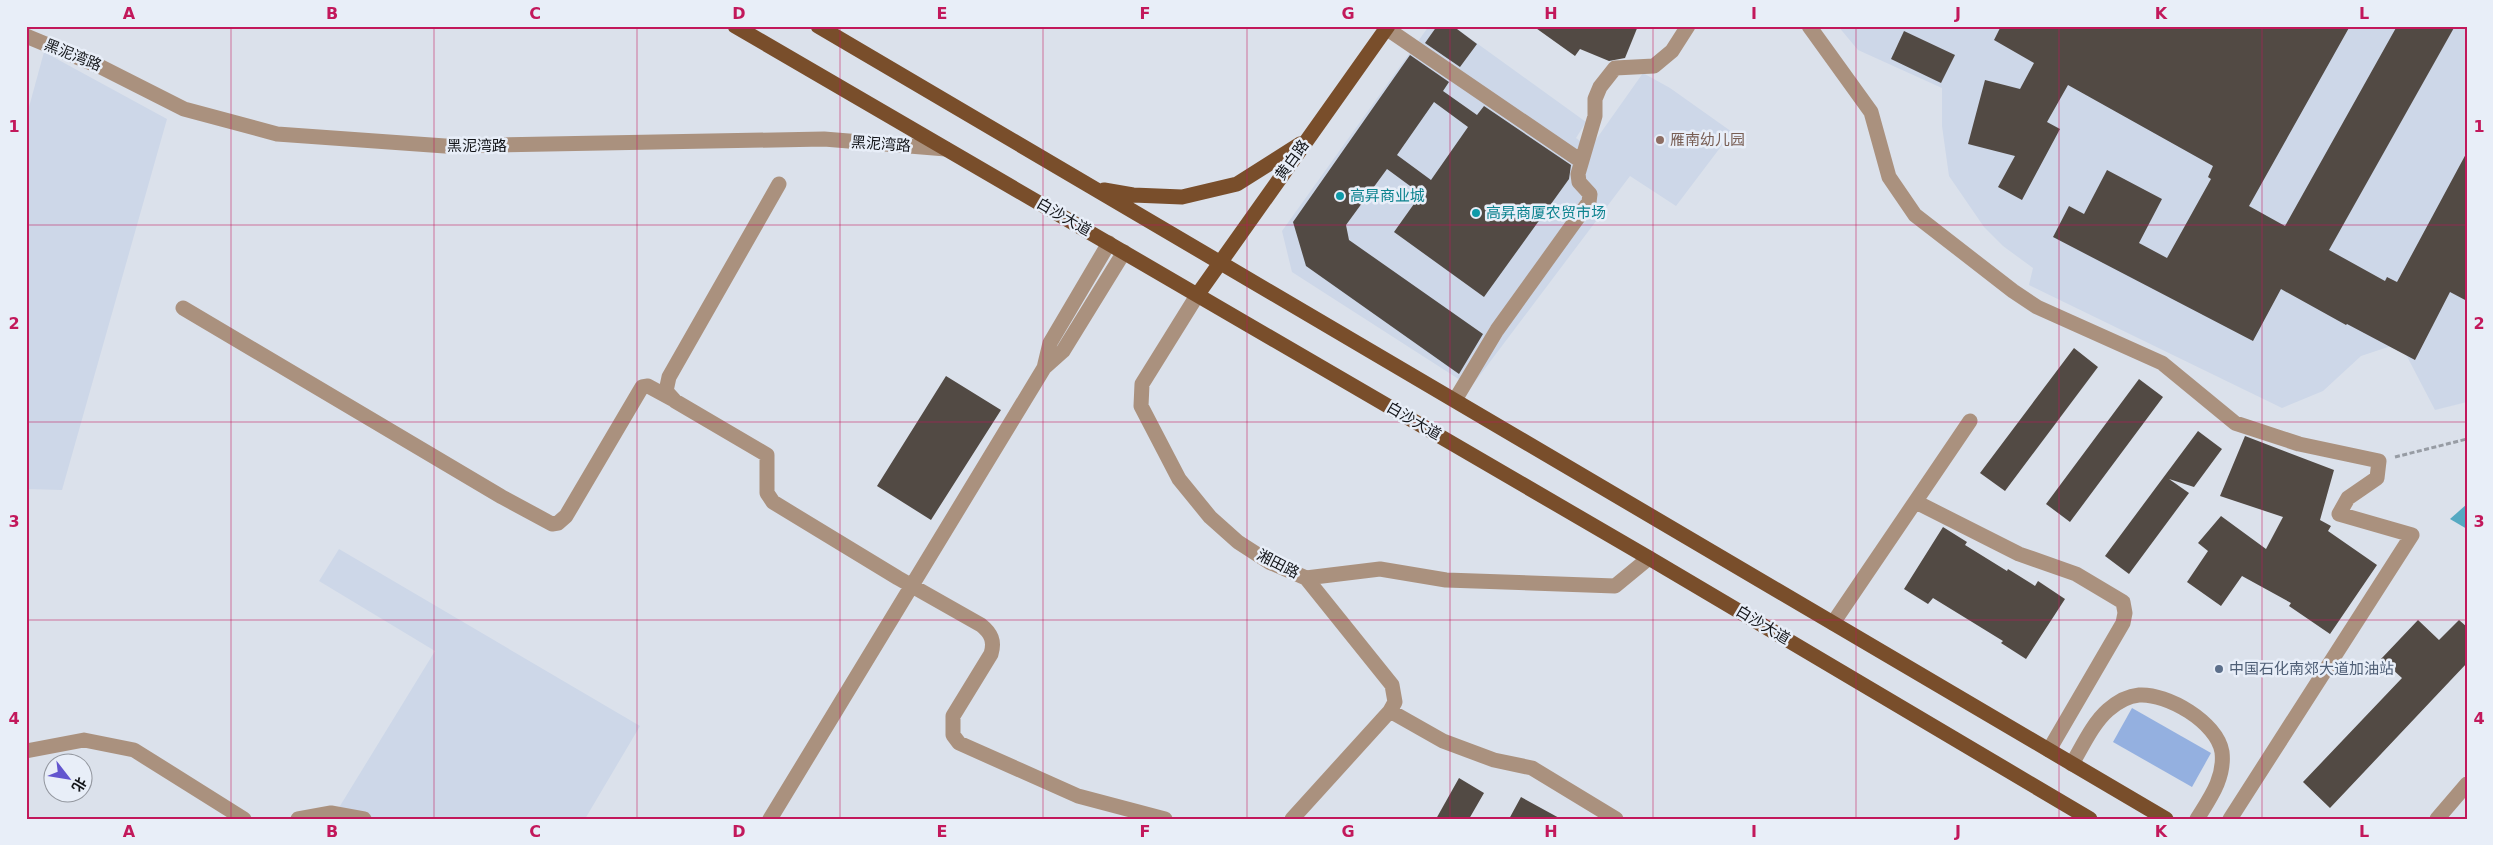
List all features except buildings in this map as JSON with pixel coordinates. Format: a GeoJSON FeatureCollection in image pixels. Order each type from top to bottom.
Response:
{"type":"FeatureCollection","features":[{"type":"Feature","properties":{"kind":"main road","name":"白沙大道"},"geometry":{"type":"LineString","coordinates":[[735,26],[1198,294],[2090,819]]}},
{"type":"Feature","properties":{"kind":"main road"},"geometry":{"type":"LineString","coordinates":[[818,26],[2166,819]]}},
{"type":"Feature","properties":{"kind":"main road","name":"黄白路"},"geometry":{"type":"LineString","coordinates":[[1198,294],[1387,27]]}},
{"type":"Feature","properties":{"kind":"main road"},"geometry":{"type":"LineString","coordinates":[[1094,188],[1133,195],[1182,197],[1237,184],[1307,139]]}},
{"type":"Feature","properties":{"kind":"street"},"geometry":{"type":"LineString","coordinates":[[1454,400],[1497,330],[1588,205],[1590,194],[1578,179],[1581,161],[1595,116],[1595,99],[1606,77],[1615,68],[1654,66],[1672,51],[1688,26]]}},
{"type":"Feature","properties":{"kind":"street"},"geometry":{"type":"LineString","coordinates":[[1809,26],[1871,112],[1889,177],[1915,214],[2013,291],[2037,307],[2162,363],[2235,423],[2299,444],[2379,461],[2377,478],[2348,498],[2339,514],[2412,534],[2230,819]]}},
{"type":"Feature","properties":{"kind":"street"},"geometry":{"type":"LineString","coordinates":[[1387,27],[1581,161]]}},
{"type":"Feature","properties":{"kind":"street","name":"黑泥湾路"},"geometry":{"type":"LineString","coordinates":[[26,36],[101,67],[184,109],[277,134],[445,146],[824,139],[946,149]]}},
{"type":"Feature","properties":{"kind":"street"},"geometry":{"type":"LineString","coordinates":[[675,401],[666,391],[666,382],[779,184]]}},
{"type":"Feature","properties":{"kind":"street"},"geometry":{"type":"LineString","coordinates":[[1044,368],[1050,343],[1109,243]]}},
{"type":"Feature","properties":{"kind":"street"},"geometry":{"type":"LineString","coordinates":[[770,819],[1044,368],[1063,351],[1124,252]]}},
{"type":"Feature","properties":{"kind":"street","name":"湘田路"},"geometry":{"type":"LineString","coordinates":[[1198,294],[1142,384],[1141,406],[1179,479],[1210,517],[1238,542],[1269,562],[1306,578],[1392,685],[1394,702],[1390,711]]}},
{"type":"Feature","properties":{"kind":"street"},"geometry":{"type":"LineString","coordinates":[[183,308],[422,450],[552,524],[558,523],[566,516],[642,387],[648,386],[767,455],[767,493],[773,502],[990,633],[994,642],[991,654],[953,716],[953,735],[959,743],[1078,796],[1165,819]]}},
{"type":"Feature","properties":{"kind":"street"},"geometry":{"type":"LineString","coordinates":[[1833,623],[1970,421]]}},
{"type":"Feature","properties":{"kind":"street"},"geometry":{"type":"LineString","coordinates":[[1916,502],[2018,554],[2076,574],[2123,602],[2125,613],[2122,623],[2049,750]]}},
{"type":"Feature","properties":{"kind":"street"},"geometry":{"type":"LineString","coordinates":[[1306,578],[1380,568],[1446,580],[1615,586],[1649,558]]}},
{"type":"Feature","properties":{"kind":"street"},"geometry":{"type":"LineString","coordinates":[[2072,764],[2107,710],[2122,700],[2138,695],[2153,696],[2171,702],[2188,710],[2204,723],[2214,735],[2222,750],[2222,770],[2216,788],[2198,819]]}},
{"type":"Feature","properties":{"kind":"street"},"geometry":{"type":"LineString","coordinates":[[1292,819],[1390,711],[1443,741],[1494,760],[1532,768],[1616,819]]}},
{"type":"Feature","properties":{"kind":"street"},"geometry":{"type":"LineString","coordinates":[[26,751],[84,740],[134,750],[244,819]]}},
{"type":"Feature","properties":{"kind":"street"},"geometry":{"type":"LineString","coordinates":[[2437,819],[2467,784]]}},
{"type":"Feature","properties":{"kind":"street"},"geometry":{"type":"LineString","coordinates":[[298,819],[331,813],[364,819]]}},
{"type":"Feature","properties":{"kind":"path"},"geometry":{"type":"LineString","coordinates":[[2379,461],[2467,439]]}},
{"type":"Feature","properties":{"kind":"shaded area"},"geometry":{"type":"Polygon","coordinates":[[[1429,26],[1453,26],[1586,122],[1576,138],[1590,148],[1643,73],[1670,88],[1732,132],[1676,206],[1630,176],[1471,387],[1292,272],[1282,231],[1429,26]]]}},
{"type":"Feature","properties":{"kind":"shaded area"},"geometry":{"type":"Polygon","coordinates":[[[1838,26],[2467,26],[2467,402],[2435,410],[2400,343],[2361,356],[2323,391],[2282,408],[2029,285],[2033,268],[2003,246],[1984,227],[1949,176],[1942,126],[1942,88],[1858,50],[1838,26]]]}},
{"type":"Feature","properties":{"kind":"shaded area"},"geometry":{"type":"Polygon","coordinates":[[[44,52],[167,119],[62,490],[26,489],[26,118],[44,52]]]}},
{"type":"Feature","properties":{"kind":"shaded area"},"geometry":{"type":"Polygon","coordinates":[[[2467,504],[2467,529],[2450,519],[2467,504]]]}},
{"type":"Feature","properties":{"kind":"shaded area"},"geometry":{"type":"Polygon","coordinates":[[[339,549],[640,726],[585,819],[332,819],[435,651],[319,581],[339,549]]]}},
{"type":"Feature","properties":{"kind":"shaded area"},"geometry":{"type":"Polygon","coordinates":[[[2132,708],[2211,753],[2192,787],[2113,742],[2132,708]]]}},
{"type":"Feature","properties":{"kind":"place","name":"雁南幼儿园"},"geometry":{"type":"Point","coordinates":[1660,140]}},
{"type":"Feature","properties":{"kind":"place","name":"高昇商业城"},"geometry":{"type":"Point","coordinates":[1340,196]}},
{"type":"Feature","properties":{"kind":"place","name":"高昇商厦农贸市场"},"geometry":{"type":"Point","coordinates":[1476,213]}},
{"type":"Feature","properties":{"kind":"place","name":"中国石化南郊大道加油站"},"geometry":{"type":"Point","coordinates":[2219,669]}}]}
